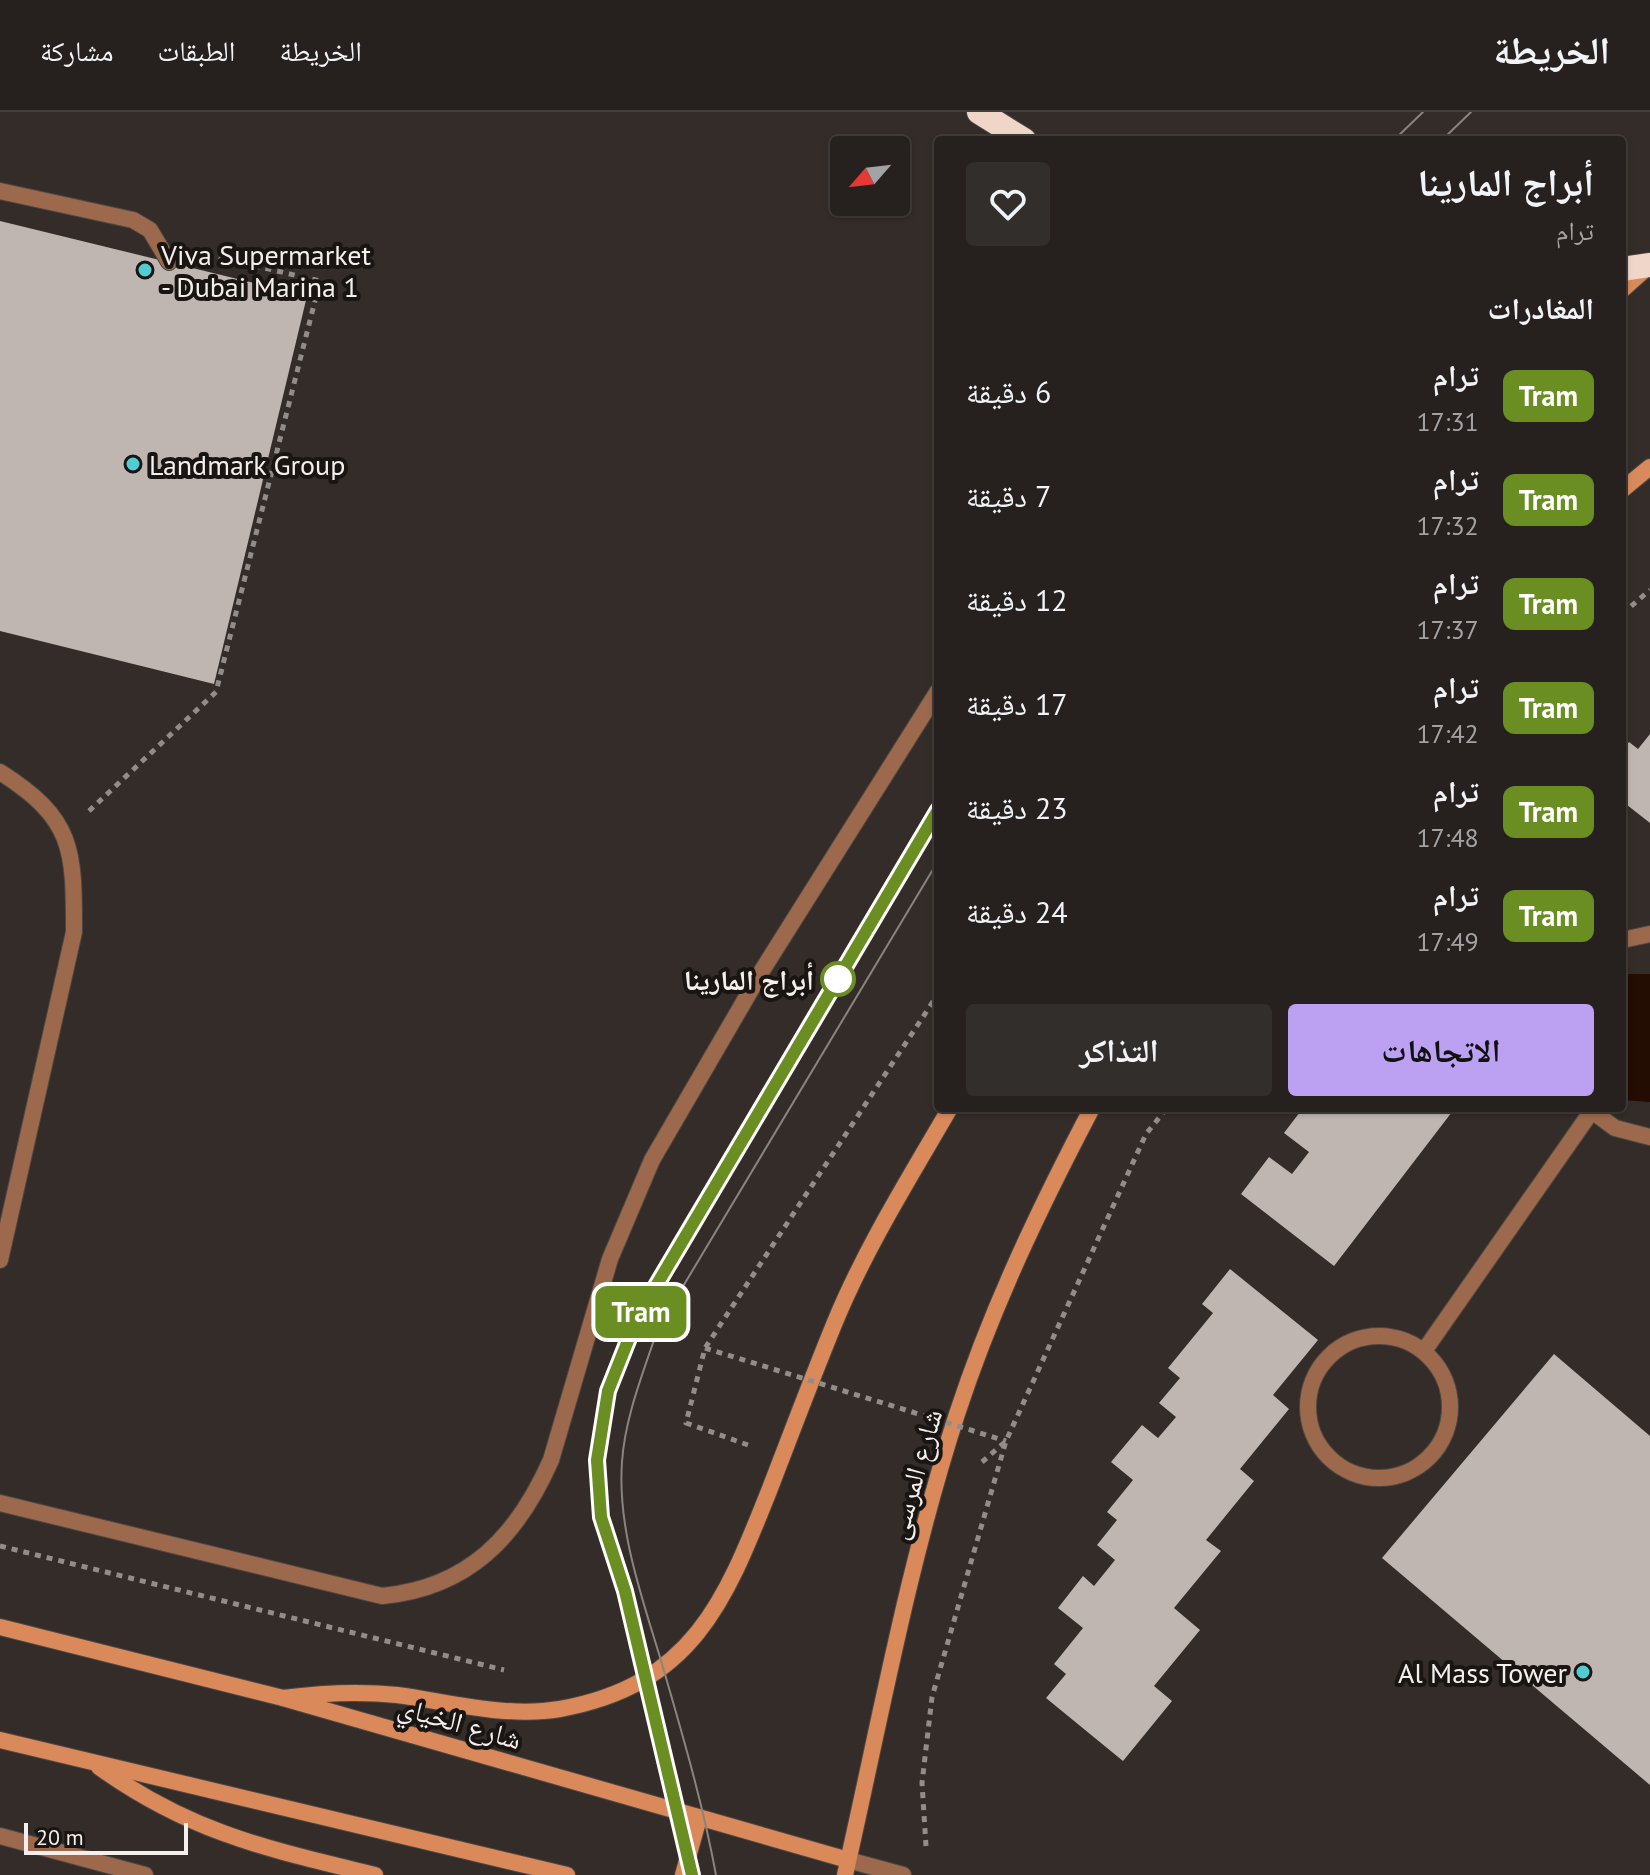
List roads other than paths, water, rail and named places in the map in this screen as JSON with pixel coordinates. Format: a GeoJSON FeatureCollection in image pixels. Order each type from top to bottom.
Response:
{"type":"FeatureCollection","features":[{"type":"Feature","properties":{"kind":"highway"},"geometry":{"type":"LineString","coordinates":[[979,112],[1018,136]]}},
{"type":"Feature","properties":{"kind":"highway"},"geometry":{"type":"LineString","coordinates":[[1626,268],[1650,265]]}},
{"type":"Feature","properties":{"kind":"main road"},"geometry":{"type":"LineString","coordinates":[[1626,286],[1650,265]]}},
{"type":"Feature","properties":{"kind":"main road"},"geometry":{"type":"LineString","coordinates":[[1626,487],[1650,467]]}},
{"type":"Feature","properties":{"kind":"main road"},"geometry":{"type":"LineString","coordinates":[[283,1698],[360,1692],[497,1710],[558,1709],[631,1685],[663,1667],[692,1640],[735,1578],[837,1318],[891,1209],[948,1112]]}},
{"type":"Feature","properties":{"kind":"main road","name":"شارع المرسى"},"geometry":{"type":"LineString","coordinates":[[846,1868],[877,1716],[912,1573],[957,1415],[998,1302],[1048,1192],[1090,1112]]}},
{"type":"Feature","properties":{"kind":"main road","name":"شارع الخياي"},"geometry":{"type":"LineString","coordinates":[[0,1627],[283,1698],[699,1818],[846,1868]]}},
{"type":"Feature","properties":{"kind":"main road"},"geometry":{"type":"LineString","coordinates":[[0,1740],[567,1875]]}},
{"type":"Feature","properties":{"kind":"main road"},"geometry":{"type":"LineString","coordinates":[[92,1761],[133,1792],[190,1822],[274,1850],[375,1875]]}},
{"type":"Feature","properties":{"kind":"main road"},"geometry":{"type":"LineString","coordinates":[[683,1875],[699,1818]]}},
{"type":"Feature","properties":{"kind":"street"},"geometry":{"type":"LineString","coordinates":[[0,191],[133,220],[150,230],[162,244],[169,262]]}},
{"type":"Feature","properties":{"kind":"street"},"geometry":{"type":"LineString","coordinates":[[0,1503],[382,1596],[413,1593],[443,1584],[494,1547],[537,1492],[551,1460],[605,1271],[652,1160],[763,969],[934,697]]}},
{"type":"Feature","properties":{"kind":"street"},"geometry":{"type":"LineString","coordinates":[[0,772],[36,795],[65,834],[74,883],[74,932],[0,1260]]}},
{"type":"Feature","properties":{"kind":"street"},"geometry":{"type":"LineString","coordinates":[[1626,938],[1650,934]]}},
{"type":"Feature","properties":{"kind":"street"},"geometry":{"type":"LineString","coordinates":[[1424,1351],[1588,1112]]}},
{"type":"Feature","properties":{"kind":"street"},"geometry":{"type":"LineString","coordinates":[[1592,1112],[1615,1128],[1650,1137]]}},
{"type":"Feature","properties":{"kind":"street"},"geometry":{"type":"LineString","coordinates":[[1375,1335],[1400,1339],[1424,1351],[1441,1371],[1450,1396],[1449,1422],[1439,1446],[1420,1466],[1397,1476],[1370,1478],[1345,1470],[1325,1453],[1311,1431],[1307,1405],[1313,1379],[1327,1357],[1349,1341],[1375,1335]]}},
{"type":"Feature","properties":{"kind":"street"},"geometry":{"type":"LineString","coordinates":[[0,1836],[145,1875]]}},
{"type":"Feature","properties":{"kind":"street","name":"شارع الخياي"},"geometry":{"type":"LineString","coordinates":[[846,1868],[903,1875]]}},
{"type":"Feature","properties":{"kind":"tram line"},"geometry":{"type":"LineString","coordinates":[[1398,136],[1423,112]]}},
{"type":"Feature","properties":{"kind":"tram line"},"geometry":{"type":"LineString","coordinates":[[1446,136],[1471,112]]}},
{"type":"Feature","properties":{"kind":"tram line"},"geometry":{"type":"LineString","coordinates":[[692,1875],[625,1591],[601,1517],[597,1460],[608,1391],[637,1318],[934,817]]}},
{"type":"Feature","properties":{"kind":"tram line","name":"Tram"},"geometry":{"type":"LineString","coordinates":[[692,1875],[625,1591],[601,1517],[597,1460],[608,1391],[637,1318],[934,817]]}},
{"type":"Feature","properties":{"kind":"tram line"},"geometry":{"type":"LineString","coordinates":[[716,1875],[692,1769],[627,1539],[622,1488],[627,1428],[658,1328],[934,868]]}},
{"type":"Feature","properties":{"kind":"place","name":"Viva Supermarket - Dubai Marina 1"},"geometry":{"type":"Point","coordinates":[145,270]}},
{"type":"Feature","properties":{"kind":"place","name":"Landmark Group"},"geometry":{"type":"Point","coordinates":[133,464]}},
{"type":"Feature","properties":{"kind":"place","name":"أبراج المارينا"},"geometry":{"type":"Point","coordinates":[838,979]}},
{"type":"Feature","properties":{"kind":"place","name":"Al Mass Tower"},"geometry":{"type":"Point","coordinates":[1583,1672]}}]}
